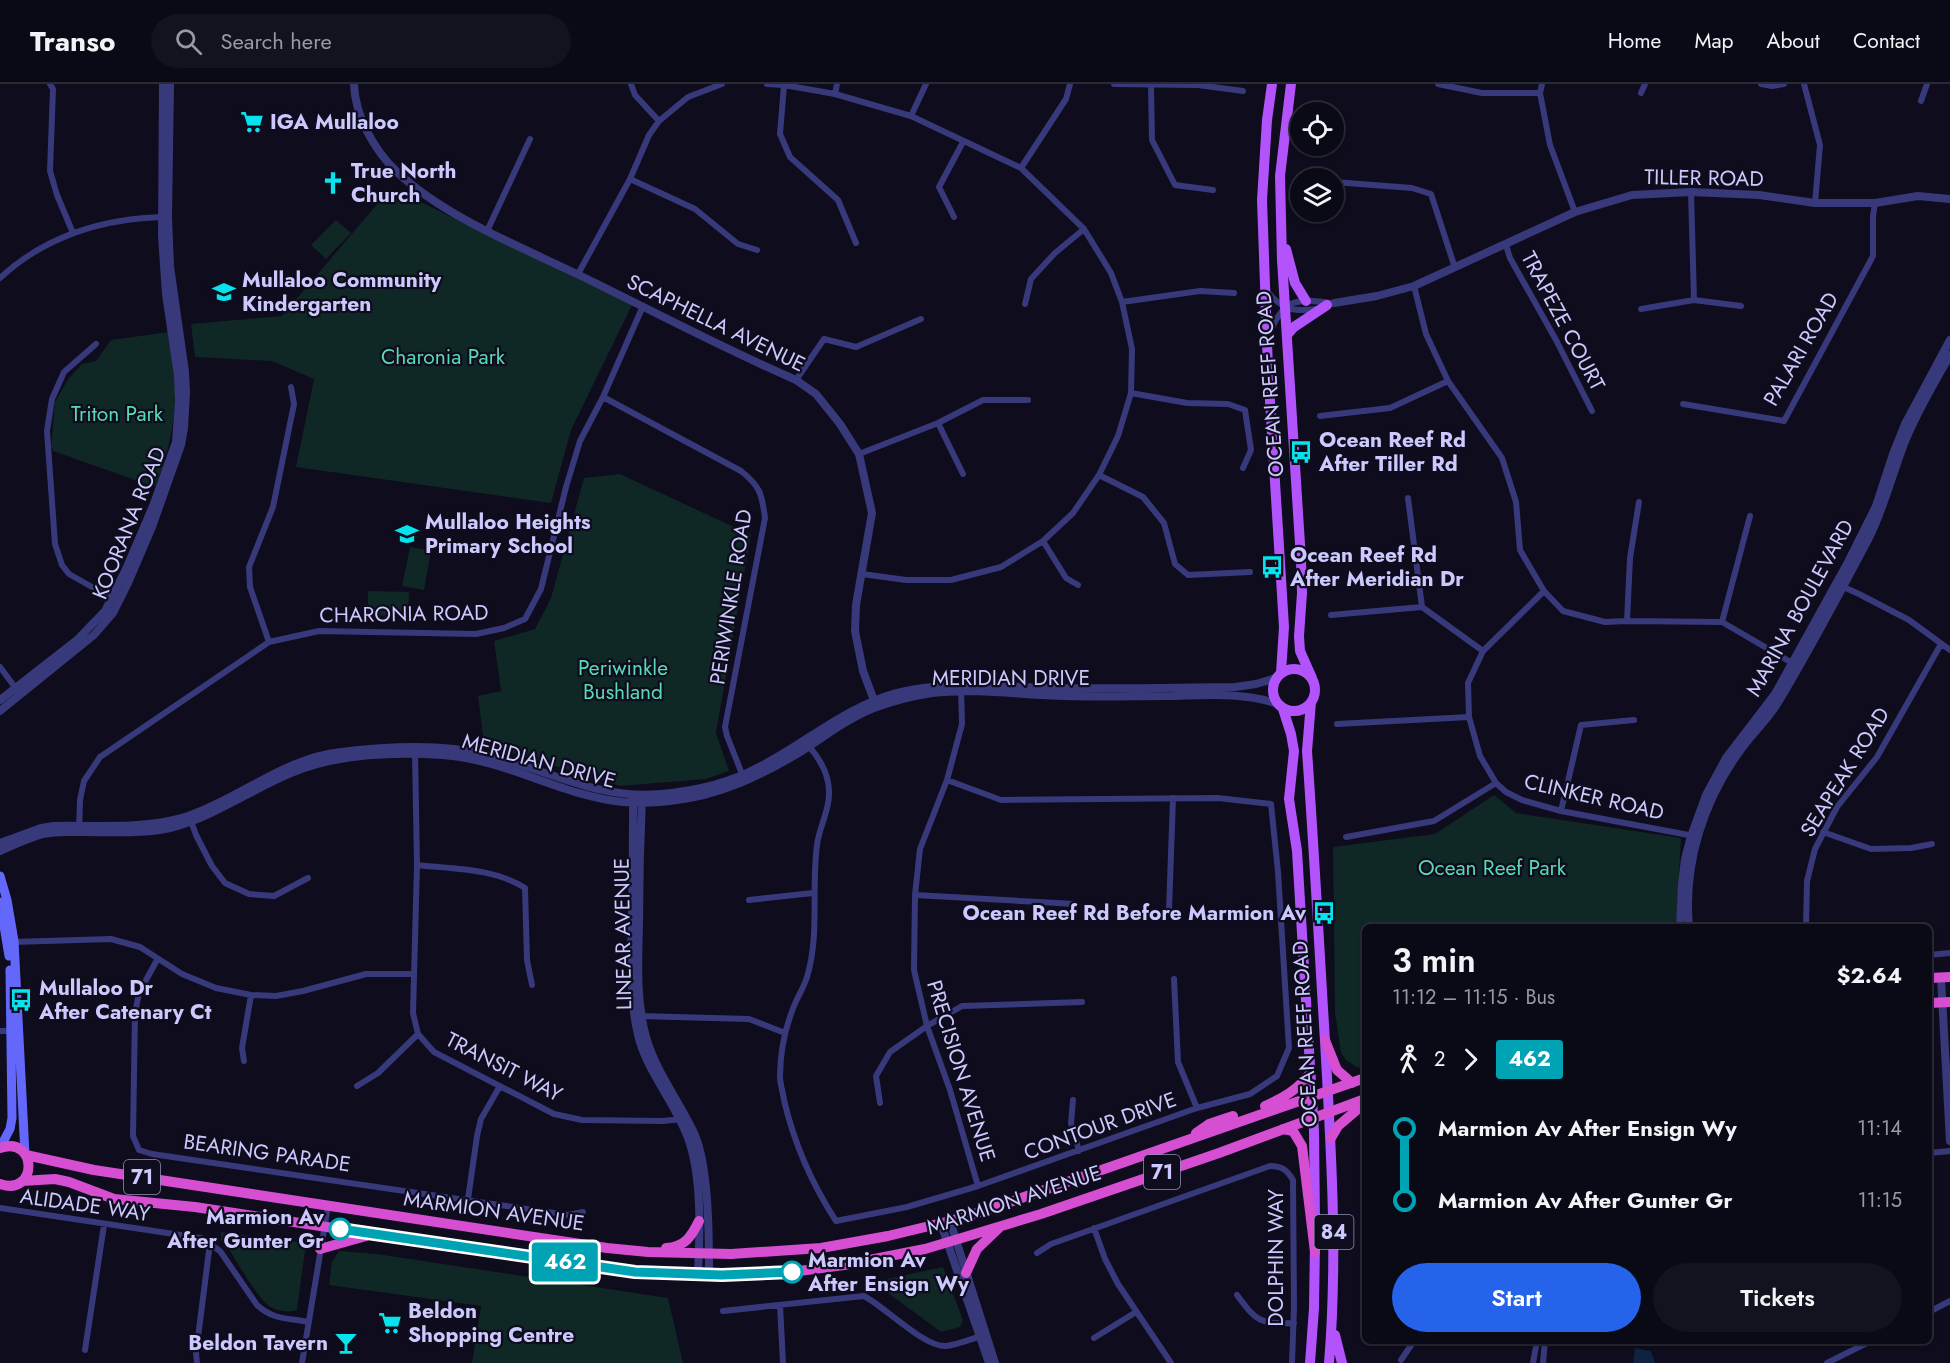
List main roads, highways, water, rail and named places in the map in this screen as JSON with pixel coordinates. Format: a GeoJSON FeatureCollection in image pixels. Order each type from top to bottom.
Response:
{"type":"FeatureCollection","features":[{"type":"Feature","properties":{"kind":"highway"},"geometry":{"type":"LineString","coordinates":[[1325,1040],[1337,1070],[1353,1083]]}},
{"type":"Feature","properties":{"kind":"highway"},"geometry":{"type":"LineString","coordinates":[[1189,1139],[1209,1124],[1260,1108],[1285,1096],[1303,1082],[1310,1073]]}},
{"type":"Feature","properties":{"kind":"highway","name":"MARMION AVENUE"},"geometry":{"type":"LineString","coordinates":[[25,1155],[94,1170],[607,1248],[704,1254],[767,1252],[821,1248],[945,1223],[1362,1079]]}},
{"type":"Feature","properties":{"kind":"highway","name":"MARMION AVENUE"},"geometry":{"type":"LineString","coordinates":[[22,1181],[55,1179],[114,1199],[195,1207],[635,1272],[703,1274],[792,1272],[844,1265],[951,1242],[1219,1153],[1362,1102]]}},
{"type":"Feature","properties":{"kind":"highway"},"geometry":{"type":"LineString","coordinates":[[1331,1138],[1338,1126],[1362,1104]]}},
{"type":"Feature","properties":{"kind":"highway"},"geometry":{"type":"LineString","coordinates":[[1283,1129],[1293,1131],[1302,1146],[1315,1252]]}},
{"type":"Feature","properties":{"kind":"highway","name":"71"},"geometry":{"type":"LineString","coordinates":[[0,1148],[16,1147],[25,1155]]}},
{"type":"Feature","properties":{"kind":"highway"},"geometry":{"type":"LineString","coordinates":[[22,1181],[29,1169],[25,1155]]}},
{"type":"Feature","properties":{"kind":"highway","name":"71"},"geometry":{"type":"LineString","coordinates":[[0,1184],[11,1186],[22,1181]]}},
{"type":"Feature","properties":{"kind":"highway"},"geometry":{"type":"LineString","coordinates":[[607,1248],[613,1244],[668,1248],[678,1246],[688,1241],[699,1221]]}},
{"type":"Feature","properties":{"kind":"highway"},"geometry":{"type":"LineString","coordinates":[[966,1273],[977,1249],[1002,1226]]}},
{"type":"Feature","properties":{"kind":"highway"},"geometry":{"type":"LineString","coordinates":[[320,1249],[373,1234]]}},
{"type":"Feature","properties":{"kind":"main road","name":"OCEAN REEF ROAD"},"geometry":{"type":"LineString","coordinates":[[1272,84],[1263,173],[1263,266],[1284,627],[1278,675]]}},
{"type":"Feature","properties":{"kind":"main road","name":"OCEAN REEF ROAD"},"geometry":{"type":"LineString","coordinates":[[1291,84],[1280,176],[1282,234],[1301,560],[1300,651],[1312,678]]}},
{"type":"Feature","properties":{"kind":"main road"},"geometry":{"type":"LineString","coordinates":[[1282,234],[1295,283],[1306,301]]}},
{"type":"Feature","properties":{"kind":"main road"},"geometry":{"type":"LineString","coordinates":[[1287,335],[1293,327],[1331,304]]}},
{"type":"Feature","properties":{"kind":"main road"},"geometry":{"type":"LineString","coordinates":[[1287,670],[1301,670],[1312,678],[1315,690],[1311,702],[1302,710],[1289,711],[1280,706],[1272,691],[1278,675],[1287,670]]}},
{"type":"Feature","properties":{"kind":"main road","name":"OCEAN REEF ROAD"},"geometry":{"type":"LineString","coordinates":[[1311,702],[1307,751],[1329,1091],[1334,1226],[1329,1363]]}},
{"type":"Feature","properties":{"kind":"main road","name":"OCEAN REEF ROAD"},"geometry":{"type":"LineString","coordinates":[[1280,706],[1291,734],[1294,751],[1289,799],[1297,850],[1313,1119],[1315,1252],[1310,1363]]}},
{"type":"Feature","properties":{"kind":"main road"},"geometry":{"type":"LineString","coordinates":[[0,876],[7,900],[11,942],[10,970],[25,1155]]}},
{"type":"Feature","properties":{"kind":"main road"},"geometry":{"type":"LineString","coordinates":[[0,902],[11,942]]}},
{"type":"Feature","properties":{"kind":"main road"},"geometry":{"type":"LineString","coordinates":[[0,1148],[10,1130],[12,1118],[15,1031]]}},
{"type":"Feature","properties":{"kind":"main road"},"geometry":{"type":"LineString","coordinates":[[1332,1326],[1341,1363]]}},
{"type":"Feature","properties":{"kind":"water"},"geometry":{"type":"Polygon","coordinates":[[[1635,1348],[1651,1351],[1655,1363],[1633,1363],[1635,1348]]]}},
{"type":"Feature","properties":{"kind":"place","name":"IGA Mullaloo"},"geometry":{"type":"Point","coordinates":[252,122]}},
{"type":"Feature","properties":{"kind":"place","name":"True North Church"},"geometry":{"type":"Point","coordinates":[333,183]}},
{"type":"Feature","properties":{"kind":"place","name":"Mullaloo Community Kindergarten"},"geometry":{"type":"Point","coordinates":[224,292]}},
{"type":"Feature","properties":{"kind":"place","name":"Ocean Reef Rd After Tiller Rd"},"geometry":{"type":"Point","coordinates":[1301,452]}},
{"type":"Feature","properties":{"kind":"place","name":"Mullaloo Heights Primary School"},"geometry":{"type":"Point","coordinates":[407,534]}},
{"type":"Feature","properties":{"kind":"place","name":"Ocean Reef Rd After Meridian Dr"},"geometry":{"type":"Point","coordinates":[1272,567]}},
{"type":"Feature","properties":{"kind":"place","name":"Ocean Reef Rd Before Marmion Av"},"geometry":{"type":"Point","coordinates":[1324,913]}},
{"type":"Feature","properties":{"kind":"place","name":"Mullaloo Dr After Catenary Ct"},"geometry":{"type":"Point","coordinates":[21,1000]}},
{"type":"Feature","properties":{"kind":"place","name":"Marmion Av After Gunter Gr"},"geometry":{"type":"Point","coordinates":[340,1229]}},
{"type":"Feature","properties":{"kind":"place","name":"Marmion Av After Ensign Wy"},"geometry":{"type":"Point","coordinates":[792,1272]}},
{"type":"Feature","properties":{"kind":"place","name":"Beldon Shopping Centre"},"geometry":{"type":"Point","coordinates":[390,1323]}},
{"type":"Feature","properties":{"kind":"place","name":"Beldon Tavern"},"geometry":{"type":"Point","coordinates":[346,1343]}},
{"type":"Feature","properties":{"kind":"park label","name":"Charonia Park"},"geometry":{"type":"Point","coordinates":[443,357]}},
{"type":"Feature","properties":{"kind":"park label","name":"Triton Park"},"geometry":{"type":"Point","coordinates":[117,414]}},
{"type":"Feature","properties":{"kind":"park label","name":"Periwinkle Bushland"},"geometry":{"type":"Point","coordinates":[623,680]}},
{"type":"Feature","properties":{"kind":"park label","name":"Ocean Reef Park"},"geometry":{"type":"Point","coordinates":[1492,868]}}]}
